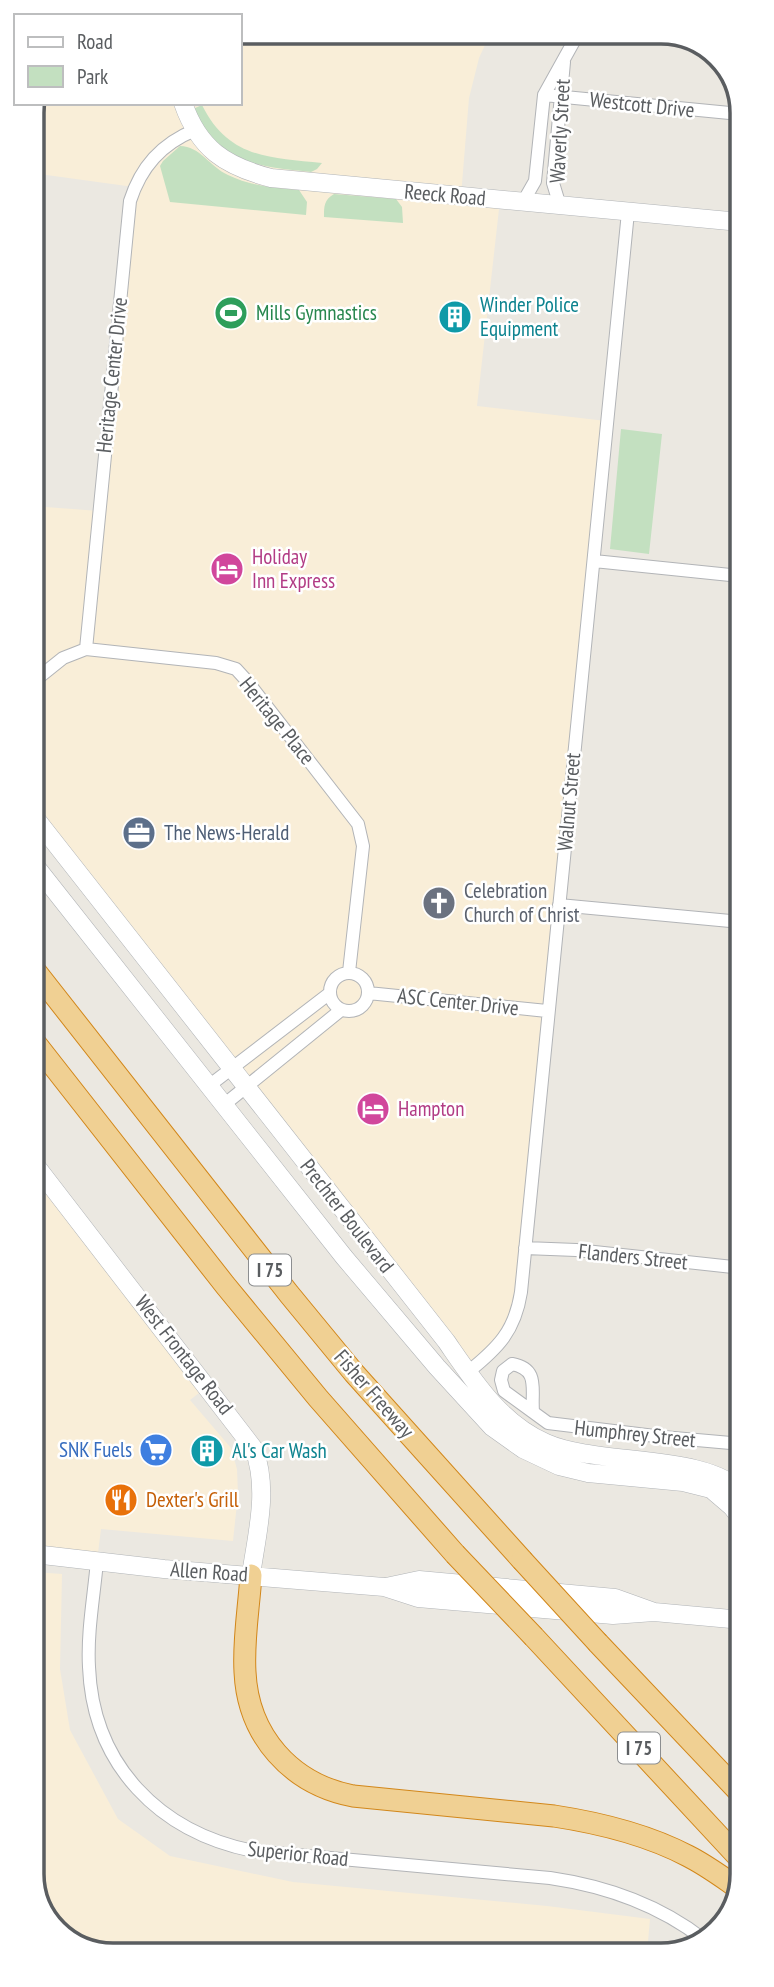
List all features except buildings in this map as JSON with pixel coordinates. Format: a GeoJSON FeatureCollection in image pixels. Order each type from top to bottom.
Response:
{"type":"FeatureCollection","features":[{"type":"Feature","properties":{"kind":"highway","name":"Fisher Freeway"},"geometry":{"type":"LineString","coordinates":[[44,982],[297,1304],[372,1392],[598,1643],[730,1782]]}},
{"type":"Feature","properties":{"kind":"highway","name":"I 75"},"geometry":{"type":"LineString","coordinates":[[44,1054],[225,1285],[326,1408],[455,1554],[730,1847]]}},
{"type":"Feature","properties":{"kind":"highway"},"geometry":{"type":"LineString","coordinates":[[251,1575],[245,1672],[252,1713],[274,1751],[307,1780],[353,1796],[554,1816],[611,1827],[689,1856],[729,1882]]}},
{"type":"Feature","properties":{"kind":"main road","name":"Reeck Road"},"geometry":{"type":"LineString","coordinates":[[184,105],[195,131],[205,145],[247,172],[271,178],[730,221]]}},
{"type":"Feature","properties":{"kind":"main road","name":"Prechter Boulevard"},"geometry":{"type":"LineString","coordinates":[[44,829],[446,1340],[491,1403],[516,1425],[546,1443],[591,1456],[689,1466],[730,1484]]}},
{"type":"Feature","properties":{"kind":"main road"},"geometry":{"type":"LineString","coordinates":[[44,844],[52,855],[70,863]]}},
{"type":"Feature","properties":{"kind":"main road","name":"Prechter Boulevard"},"geometry":{"type":"LineString","coordinates":[[44,877],[344,1257],[492,1427],[523,1449],[559,1466],[588,1473],[683,1482],[711,1489],[730,1505]]}},
{"type":"Feature","properties":{"kind":"main road"},"geometry":{"type":"LineString","coordinates":[[88,932],[97,934],[107,931],[112,924],[113,914]]}},
{"type":"Feature","properties":{"kind":"main road"},"geometry":{"type":"LineString","coordinates":[[256,1144],[260,1136],[268,1131],[281,1131]]}},
{"type":"Feature","properties":{"kind":"main road","name":"West Frontage Road"},"geometry":{"type":"LineString","coordinates":[[44,1176],[254,1449],[263,1486],[251,1575]]}},
{"type":"Feature","properties":{"kind":"main road"},"geometry":{"type":"LineString","coordinates":[[301,1201],[314,1200],[321,1196],[323,1184]]}},
{"type":"Feature","properties":{"kind":"main road"},"geometry":{"type":"LineString","coordinates":[[344,1257],[367,1241]]}},
{"type":"Feature","properties":{"kind":"main road","name":"Allen Road"},"geometry":{"type":"LineString","coordinates":[[44,1555],[164,1569],[384,1587],[419,1580],[445,1582],[615,1598],[654,1612],[730,1619]]}},
{"type":"Feature","properties":{"kind":"street","name":"Waverly Street"},"geometry":{"type":"LineString","coordinates":[[523,202],[535,181],[544,95],[571,44]]}},
{"type":"Feature","properties":{"kind":"street","name":"Waverly Street"},"geometry":{"type":"LineString","coordinates":[[560,206],[553,183],[564,55]]}},
{"type":"Feature","properties":{"kind":"street","name":"Westcott Drive"},"geometry":{"type":"LineString","coordinates":[[544,95],[730,113]]}},
{"type":"Feature","properties":{"kind":"street","name":"Heritage Center Drive"},"geometry":{"type":"LineString","coordinates":[[86,649],[130,201],[139,177],[154,156],[176,139],[195,131]]}},
{"type":"Feature","properties":{"kind":"street","name":"Walnut Street"},"geometry":{"type":"LineString","coordinates":[[468,1372],[501,1342],[515,1319],[521,1292],[628,212]]}},
{"type":"Feature","properties":{"kind":"street"},"geometry":{"type":"LineString","coordinates":[[594,561],[730,575]]}},
{"type":"Feature","properties":{"kind":"street"},"geometry":{"type":"LineString","coordinates":[[44,673],[62,658],[86,649]]}},
{"type":"Feature","properties":{"kind":"street","name":"Heritage Place"},"geometry":{"type":"LineString","coordinates":[[86,649],[216,663],[236,669],[247,681],[358,824],[363,846],[349,972]]}},
{"type":"Feature","properties":{"kind":"street"},"geometry":{"type":"LineString","coordinates":[[559,905],[730,921]]}},
{"type":"Feature","properties":{"kind":"street"},"geometry":{"type":"LineString","coordinates":[[225,1104],[341,1010],[359,1008],[364,1004],[368,993],[365,980],[360,976],[349,972],[336,977],[330,993],[335,1005],[341,1010]]}},
{"type":"Feature","properties":{"kind":"street"},"geometry":{"type":"LineString","coordinates":[[210,1085],[330,993]]}},
{"type":"Feature","properties":{"kind":"street","name":"ASC Center Drive"},"geometry":{"type":"LineString","coordinates":[[368,993],[547,1011]]}},
{"type":"Feature","properties":{"kind":"street","name":"Flanders Street"},"geometry":{"type":"LineString","coordinates":[[525,1248],[576,1250],[730,1267]]}},
{"type":"Feature","properties":{"kind":"street","name":"Humphrey Street"},"geometry":{"type":"LineString","coordinates":[[533,1411],[548,1423],[556,1425],[730,1443]]}},
{"type":"Feature","properties":{"kind":"street","name":"Superior Road"},"geometry":{"type":"LineString","coordinates":[[97,1561],[89,1650],[91,1690],[96,1714],[108,1746],[127,1777],[151,1803],[177,1822],[213,1841],[253,1850],[579,1882],[640,1902],[696,1934]]}},
{"type":"Feature","properties":{"kind":"shaded area"},"geometry":{"type":"Polygon","coordinates":[[[242,44],[485,44],[469,98],[461,196],[500,200],[477,406],[606,421],[515,1319],[468,1372],[44,829],[44,507],[99,511],[134,187],[44,175],[44,105],[242,105],[242,44]]]}},
{"type":"Feature","properties":{"kind":"shaded area"},"geometry":{"type":"Polygon","coordinates":[[[44,1176],[208,1386],[190,1400],[231,1448],[237,1469],[238,1494],[233,1541],[101,1529],[97,1561],[44,1555],[44,1176]]]}},
{"type":"Feature","properties":{"kind":"shaded area"},"geometry":{"type":"Polygon","coordinates":[[[44,1573],[62,1574],[60,1669],[70,1730],[118,1819],[170,1856],[293,1882],[547,1906],[650,1919],[648,1943],[108,1943],[78,1934],[55,1913],[44,1884],[44,1573]]]}},
{"type":"Feature","properties":{"kind":"green space"},"geometry":{"type":"Polygon","coordinates":[[[202,105],[212,123],[224,136],[252,152],[322,163],[311,172],[256,164],[242,159],[228,152],[204,127],[193,109],[202,105]]]}},
{"type":"Feature","properties":{"kind":"green space"},"geometry":{"type":"Polygon","coordinates":[[[180,146],[193,149],[222,171],[245,182],[299,190],[307,202],[306,215],[170,202],[160,166],[180,146]]]}},
{"type":"Feature","properties":{"kind":"green space"},"geometry":{"type":"Polygon","coordinates":[[[334,194],[396,199],[402,207],[403,223],[324,217],[325,204],[334,194]]]}},
{"type":"Feature","properties":{"kind":"green space"},"geometry":{"type":"Polygon","coordinates":[[[621,429],[662,434],[649,554],[610,549],[621,429]]]}},
{"type":"Feature","properties":{"kind":"place","name":"Mills Gymnastics"},"geometry":{"type":"Point","coordinates":[231,313]}},
{"type":"Feature","properties":{"kind":"place","name":"Winder Police Equipment"},"geometry":{"type":"Point","coordinates":[455,317]}},
{"type":"Feature","properties":{"kind":"place","name":"Holiday Inn Express"},"geometry":{"type":"Point","coordinates":[227,569]}},
{"type":"Feature","properties":{"kind":"place","name":"The News-Herald"},"geometry":{"type":"Point","coordinates":[139,833]}},
{"type":"Feature","properties":{"kind":"place","name":"Celebration Church of Christ"},"geometry":{"type":"Point","coordinates":[439,903]}},
{"type":"Feature","properties":{"kind":"place","name":"Hampton"},"geometry":{"type":"Point","coordinates":[373,1109]}},
{"type":"Feature","properties":{"kind":"place","name":"SNK Fuels"},"geometry":{"type":"Point","coordinates":[156,1450]}},
{"type":"Feature","properties":{"kind":"place","name":"Al's Car Wash"},"geometry":{"type":"Point","coordinates":[207,1451]}},
{"type":"Feature","properties":{"kind":"place","name":"Dexter's Grill"},"geometry":{"type":"Point","coordinates":[121,1500]}}]}
